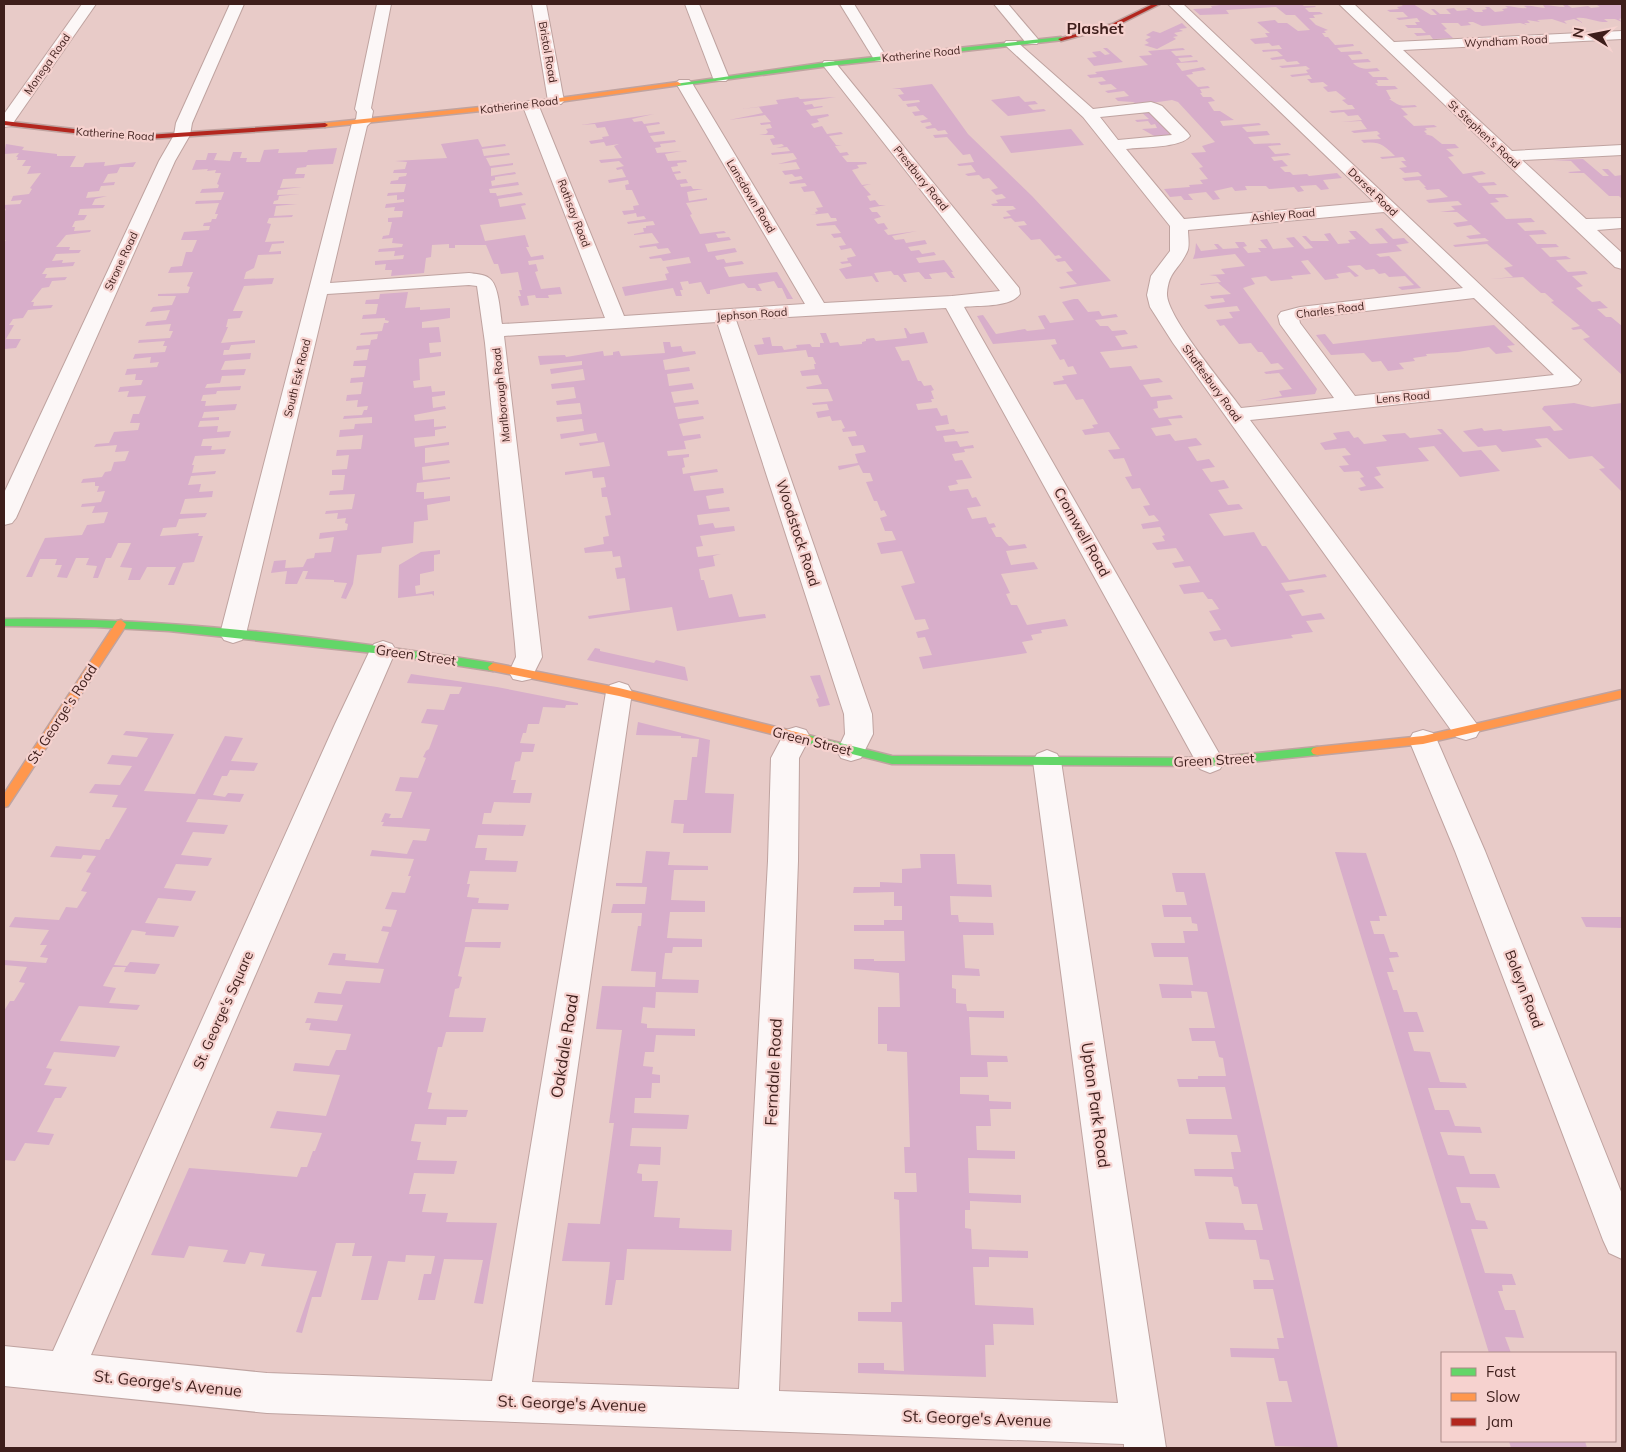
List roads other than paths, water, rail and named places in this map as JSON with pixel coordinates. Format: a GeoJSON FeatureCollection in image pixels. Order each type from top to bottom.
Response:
{"type":"FeatureCollection","features":[{"type":"Feature","properties":{"kind":"main road","name":"Katherine Road"},"geometry":{"type":"LineString","coordinates":[[5,125],[117,136],[181,136],[362,123],[530,104],[829,64],[1083,34],[1114,25],[1157,4]]}},
{"type":"Feature","properties":{"kind":"main road","name":"Green Street"},"geometry":{"type":"LineString","coordinates":[[4,622],[121,624],[383,650],[522,672],[619,692],[892,760],[1210,762],[1423,740],[1622,694]]}},
{"type":"Feature","properties":{"kind":"main road","name":"St. George's Road"},"geometry":{"type":"LineString","coordinates":[[4,804],[121,624]]}},
{"type":"Feature","properties":{"kind":"street","name":"Monega Road"},"geometry":{"type":"LineString","coordinates":[[5,125],[89,4]]}},
{"type":"Feature","properties":{"kind":"street","name":"Strone Road"},"geometry":{"type":"LineString","coordinates":[[4,518],[169,157],[185,128],[184,123],[237,4]]}},
{"type":"Feature","properties":{"kind":"street","name":"South Esk Road"},"geometry":{"type":"LineString","coordinates":[[233,634],[365,111],[363,109],[384,4]]}},
{"type":"Feature","properties":{"kind":"street","name":"Bristol Road"},"geometry":{"type":"LineString","coordinates":[[539,4],[556,100]]}},
{"type":"Feature","properties":{"kind":"street"},"geometry":{"type":"LineString","coordinates":[[692,4],[721,78]]}},
{"type":"Feature","properties":{"kind":"street"},"geometry":{"type":"LineString","coordinates":[[847,4],[880,58]]}},
{"type":"Feature","properties":{"kind":"street"},"geometry":{"type":"LineString","coordinates":[[1001,4],[1032,41]]}},
{"type":"Feature","properties":{"kind":"street","name":"Dorset Road"},"geometry":{"type":"LineString","coordinates":[[1175,4],[1571,380]]}},
{"type":"Feature","properties":{"kind":"street","name":"St Stephen's Road"},"geometry":{"type":"LineString","coordinates":[[1346,4],[1622,264]]}},
{"type":"Feature","properties":{"kind":"street","name":"Wyndham Road"},"geometry":{"type":"LineString","coordinates":[[1391,46],[1622,36]]}},
{"type":"Feature","properties":{"kind":"street"},"geometry":{"type":"LineString","coordinates":[[1011,44],[1089,114],[1179,225]]}},
{"type":"Feature","properties":{"kind":"street","name":"Prestbury Road"},"geometry":{"type":"LineString","coordinates":[[829,64],[1009,288],[1010,294]]}},
{"type":"Feature","properties":{"kind":"street","name":"Lansdown Road"},"geometry":{"type":"LineString","coordinates":[[684,83],[818,309]]}},
{"type":"Feature","properties":{"kind":"street","name":"Rothsay Road"},"geometry":{"type":"LineString","coordinates":[[530,104],[616,323]]}},
{"type":"Feature","properties":{"kind":"street"},"geometry":{"type":"LineString","coordinates":[[1089,114],[1151,107],[1156,109],[1182,136],[1177,139],[1114,145]]}},
{"type":"Feature","properties":{"kind":"street"},"geometry":{"type":"LineString","coordinates":[[1509,156],[1622,150]]}},
{"type":"Feature","properties":{"kind":"street","name":"Ashley Road"},"geometry":{"type":"LineString","coordinates":[[1179,225],[1388,206]]}},
{"type":"Feature","properties":{"kind":"street"},"geometry":{"type":"LineString","coordinates":[[1582,225],[1622,223]]}},
{"type":"Feature","properties":{"kind":"street","name":"Shaftesbury Road"},"geometry":{"type":"LineString","coordinates":[[1179,225],[1179,252],[1167,266],[1158,283],[1157,295],[1160,307],[1180,339],[1466,730]]}},
{"type":"Feature","properties":{"kind":"street","name":"Marlborough Road"},"geometry":{"type":"LineString","coordinates":[[319,289],[476,279],[486,284],[494,331],[528,644],[529,657],[522,672]]}},
{"type":"Feature","properties":{"kind":"street","name":"Charles Road"},"geometry":{"type":"LineString","coordinates":[[1348,402],[1290,324],[1288,316],[1479,292]]}},
{"type":"Feature","properties":{"kind":"street","name":"Jephson Road"},"geometry":{"type":"LineString","coordinates":[[494,331],[952,302],[1001,298],[1010,294]]}},
{"type":"Feature","properties":{"kind":"street","name":"Cromwell Road"},"geometry":{"type":"LineString","coordinates":[[952,302],[1210,762]]}},
{"type":"Feature","properties":{"kind":"street","name":"Woodstock Road"},"geometry":{"type":"LineString","coordinates":[[725,316],[858,714],[859,734],[851,751]]}},
{"type":"Feature","properties":{"kind":"street","name":"Lens Road"},"geometry":{"type":"LineString","coordinates":[[1235,415],[1571,380]]}},
{"type":"Feature","properties":{"kind":"street","name":"St. George's Square"},"geometry":{"type":"LineString","coordinates":[[64,1371],[383,650]]}},
{"type":"Feature","properties":{"kind":"street","name":"Oakdale Road"},"geometry":{"type":"LineString","coordinates":[[509,1401],[619,692]]}},
{"type":"Feature","properties":{"kind":"street","name":"Ferndale Road"},"geometry":{"type":"LineString","coordinates":[[758,1410],[782,870],[785,758],[796,737]]}},
{"type":"Feature","properties":{"kind":"street","name":"Boleyn Road"},"geometry":{"type":"LineString","coordinates":[[1423,740],[1470,851],[1622,1240]]}},
{"type":"Feature","properties":{"kind":"street","name":"Upton Park Road"},"geometry":{"type":"LineString","coordinates":[[1046,761],[1143,1436]]}},
{"type":"Feature","properties":{"kind":"street","name":"St. George's Avenue"},"geometry":{"type":"LineString","coordinates":[[4,1366],[267,1394],[758,1410],[1143,1436]]}},
{"type":"Feature","properties":{"kind":"district","name":"Plashet"},"geometry":{"type":"Point","coordinates":[1095,28]}}]}
